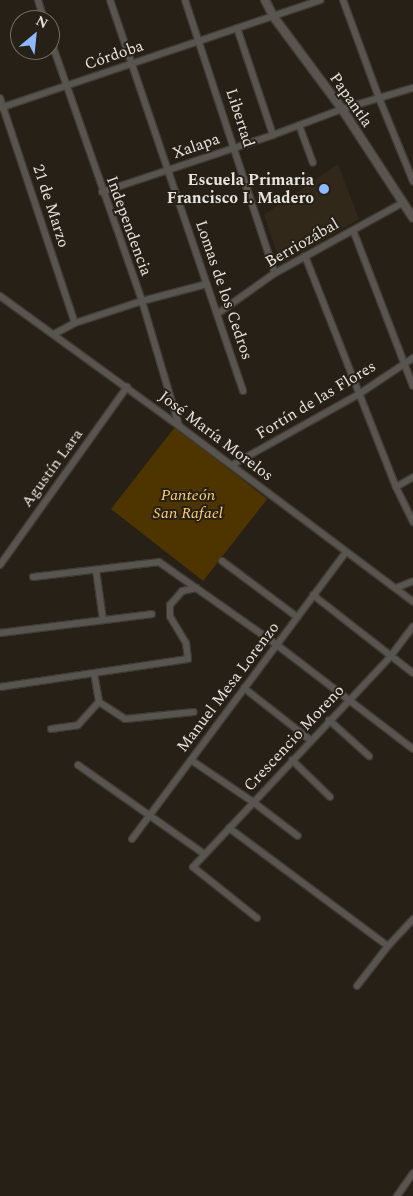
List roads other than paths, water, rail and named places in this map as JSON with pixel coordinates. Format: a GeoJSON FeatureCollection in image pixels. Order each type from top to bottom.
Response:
{"type":"FeatureCollection","features":[{"type":"Feature","properties":{"kind":"street","name":"Lomas de los Cedros"},"geometry":{"type":"LineString","coordinates":[[110,0],[243,391]]}},
{"type":"Feature","properties":{"kind":"street","name":"Libertad"},"geometry":{"type":"LineString","coordinates":[[185,0],[276,273]]}},
{"type":"Feature","properties":{"kind":"street","name":"Papantla"},"geometry":{"type":"LineString","coordinates":[[265,0],[273,16],[342,109],[412,214]]}},
{"type":"Feature","properties":{"kind":"street","name":"Córdoba"},"geometry":{"type":"LineString","coordinates":[[2,107],[320,0]]}},
{"type":"Feature","properties":{"kind":"street"},"geometry":{"type":"LineString","coordinates":[[343,0],[379,98],[413,181]]}},
{"type":"Feature","properties":{"kind":"street"},"geometry":{"type":"LineString","coordinates":[[237,28],[273,136]]}},
{"type":"Feature","properties":{"kind":"street","name":"Independencia"},"geometry":{"type":"LineString","coordinates":[[57,60],[102,192],[142,301],[179,426]]}},
{"type":"Feature","properties":{"kind":"street","name":"Xalapa"},"geometry":{"type":"LineString","coordinates":[[102,192],[273,136],[342,109],[413,88]]}},
{"type":"Feature","properties":{"kind":"street","name":"21 de Marzo"},"geometry":{"type":"LineString","coordinates":[[0,98],[75,323]]}},
{"type":"Feature","properties":{"kind":"street"},"geometry":{"type":"LineString","coordinates":[[299,125],[313,163]]}},
{"type":"Feature","properties":{"kind":"street","name":"Berriozábal"},"geometry":{"type":"LineString","coordinates":[[217,314],[276,273],[404,202]]}},
{"type":"Feature","properties":{"kind":"street"},"geometry":{"type":"LineString","coordinates":[[353,230],[413,386]]}},
{"type":"Feature","properties":{"kind":"street"},"geometry":{"type":"LineString","coordinates":[[305,256],[396,487],[413,522]]}},
{"type":"Feature","properties":{"kind":"street"},"geometry":{"type":"LineString","coordinates":[[54,334],[75,323],[142,301],[207,284]]}},
{"type":"Feature","properties":{"kind":"street","name":"José María Morelos"},"geometry":{"type":"LineString","coordinates":[[0,296],[127,387],[413,602]]}},
{"type":"Feature","properties":{"kind":"street","name":"Fortín de las Flores"},"geometry":{"type":"LineString","coordinates":[[232,465],[359,394],[413,358]]}},
{"type":"Feature","properties":{"kind":"street","name":"Agustín Lara"},"geometry":{"type":"LineString","coordinates":[[0,565],[127,387]]}},
{"type":"Feature","properties":{"kind":"street"},"geometry":{"type":"LineString","coordinates":[[396,487],[413,477]]}},
{"type":"Feature","properties":{"kind":"street","name":"Manuel Mesa Lorenzo"},"geometry":{"type":"LineString","coordinates":[[132,839],[346,552]]}},
{"type":"Feature","properties":{"kind":"street"},"geometry":{"type":"LineString","coordinates":[[222,561],[298,617]]}},
{"type":"Feature","properties":{"kind":"street"},"geometry":{"type":"LineString","coordinates":[[33,577],[159,562],[277,645],[413,749]]}},
{"type":"Feature","properties":{"kind":"street"},"geometry":{"type":"LineString","coordinates":[[96,570],[103,620]]}},
{"type":"Feature","properties":{"kind":"street"},"geometry":{"type":"LineString","coordinates":[[396,588],[413,581]]}},
{"type":"Feature","properties":{"kind":"street"},"geometry":{"type":"LineString","coordinates":[[0,687],[188,659],[186,644],[170,616],[170,605],[182,591],[197,588]]}},
{"type":"Feature","properties":{"kind":"street"},"geometry":{"type":"LineString","coordinates":[[314,595],[390,657],[413,673]]}},
{"type":"Feature","properties":{"kind":"street"},"geometry":{"type":"LineString","coordinates":[[0,633],[152,614]]}},
{"type":"Feature","properties":{"kind":"street","name":"Crescencio Moreno"},"geometry":{"type":"LineString","coordinates":[[257,918],[193,867],[310,740],[390,657],[413,627]]}},
{"type":"Feature","properties":{"kind":"street"},"geometry":{"type":"LineString","coordinates":[[94,673],[99,702],[125,719],[194,712]]}},
{"type":"Feature","properties":{"kind":"street"},"geometry":{"type":"LineString","coordinates":[[244,688],[310,740]]}},
{"type":"Feature","properties":{"kind":"street"},"geometry":{"type":"LineString","coordinates":[[51,729],[78,725],[99,702]]}},
{"type":"Feature","properties":{"kind":"street"},"geometry":{"type":"LineString","coordinates":[[329,720],[369,756]]}},
{"type":"Feature","properties":{"kind":"street"},"geometry":{"type":"LineString","coordinates":[[191,760],[253,802],[298,836]]}},
{"type":"Feature","properties":{"kind":"street"},"geometry":{"type":"LineString","coordinates":[[292,760],[330,797]]}},
{"type":"Feature","properties":{"kind":"street"},"geometry":{"type":"LineString","coordinates":[[78,765],[204,854]]}},
{"type":"Feature","properties":{"kind":"street"},"geometry":{"type":"LineString","coordinates":[[229,828],[388,946]]}},
{"type":"Feature","properties":{"kind":"street"},"geometry":{"type":"LineString","coordinates":[[357,986],[388,946],[413,919]]}},
{"type":"Feature","properties":{"kind":"street"},"geometry":{"type":"LineString","coordinates":[[397,1196],[413,1173]]}},
{"type":"Feature","properties":{"kind":"place","name":"Escuela Primaria Francisco I. Madero"},"geometry":{"type":"Point","coordinates":[324,189]}},
{"type":"Feature","properties":{"kind":"park label","name":"Panteón San Rafael"},"geometry":{"type":"Point","coordinates":[188,504]}}]}
